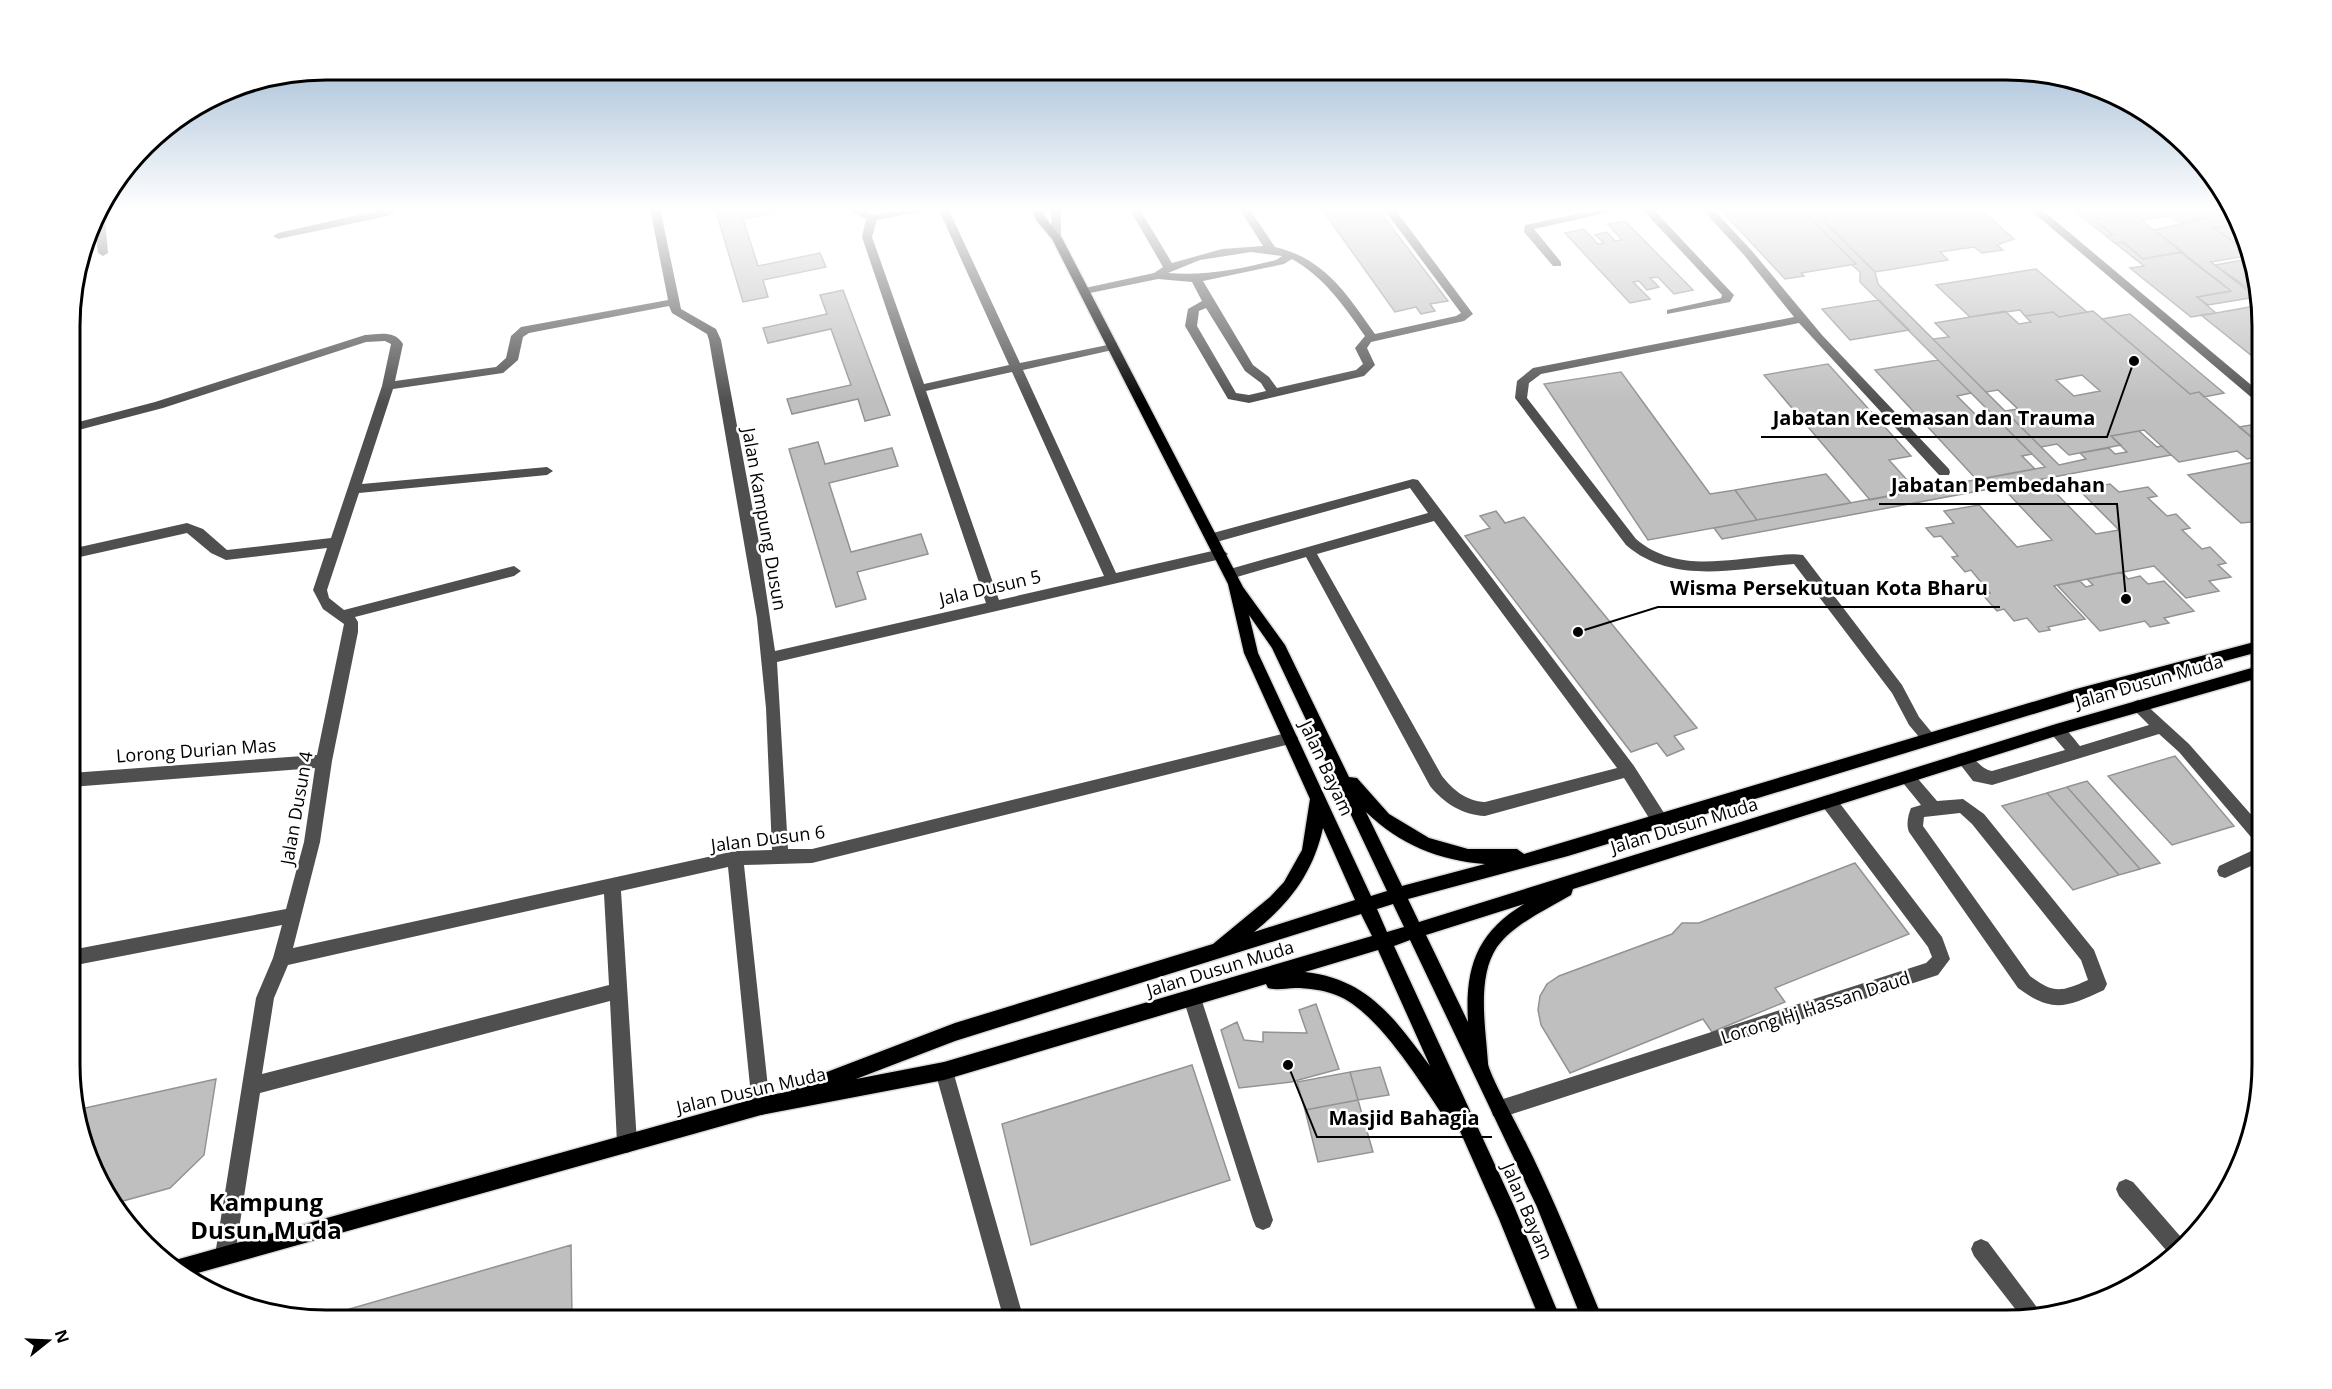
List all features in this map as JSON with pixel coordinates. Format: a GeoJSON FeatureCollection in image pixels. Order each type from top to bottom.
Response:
{"type":"FeatureCollection","features":[{"type":"Feature","properties":{"kind":"main road","name":"Jalan Bayam"},"geometry":{"type":"LineString","coordinates":[[1075,273],[1233,579],[1251,653],[1474,1141],[1547,1310]]}},
{"type":"Feature","properties":{"kind":"main road"},"geometry":{"type":"LineString","coordinates":[[1233,579],[1278,645],[1544,1201],[1589,1310]]}},
{"type":"Feature","properties":{"kind":"main road"},"geometry":{"type":"LineString","coordinates":[[761,1106],[956,1032],[1366,904],[1568,849],[2076,695],[2252,648]]}},
{"type":"Feature","properties":{"kind":"main road","name":"Jalan Dusun Muda"},"geometry":{"type":"LineString","coordinates":[[186,1266],[761,1106],[944,1071],[1383,941],[2056,730],[2252,673]]}},
{"type":"Feature","properties":{"kind":"main road"},"geometry":{"type":"LineString","coordinates":[[1329,751],[1357,792],[1376,814],[1419,843],[1447,852],[1480,857],[1508,857],[1568,849]]}},
{"type":"Feature","properties":{"kind":"main road"},"geometry":{"type":"LineString","coordinates":[[1209,954],[1269,910],[1304,869],[1313,846],[1317,824],[1316,795]]}},
{"type":"Feature","properties":{"kind":"main road"},"geometry":{"type":"LineString","coordinates":[[1480,1067],[1476,997],[1479,971],[1488,946],[1503,928],[1586,877]]}},
{"type":"Feature","properties":{"kind":"main road"},"geometry":{"type":"LineString","coordinates":[[1221,990],[1293,979],[1325,982],[1357,996],[1384,1022],[1474,1141]]}},
{"type":"Feature","properties":{"kind":"street"},"geometry":{"type":"LineString","coordinates":[[388,386],[500,370],[512,360],[517,336],[525,330],[673,302],[668,273]]}},
{"type":"Feature","properties":{"kind":"street"},"geometry":{"type":"LineString","coordinates":[[879,273],[994,606]]}},
{"type":"Feature","properties":{"kind":"street"},"geometry":{"type":"LineString","coordinates":[[972,273],[1112,579]]}},
{"type":"Feature","properties":{"kind":"street"},"geometry":{"type":"LineString","coordinates":[[1158,276],[1162,273]]}},
{"type":"Feature","properties":{"kind":"street"},"geometry":{"type":"LineString","coordinates":[[1084,291],[1158,276],[1196,279],[1232,273]]}},
{"type":"Feature","properties":{"kind":"street"},"geometry":{"type":"LineString","coordinates":[[1322,273],[1372,337]]}},
{"type":"Feature","properties":{"kind":"street"},"geometry":{"type":"LineString","coordinates":[[1208,302],[1194,309],[1191,326],[1226,389],[1232,396],[1243,399],[1364,371],[1369,365],[1361,345],[1372,337],[1460,319],[1467,314],[1436,273]]}},
{"type":"Feature","properties":{"kind":"street"},"geometry":{"type":"LineString","coordinates":[[1671,312],[1726,300],[1728,295],[1707,273]]}},
{"type":"Feature","properties":{"kind":"street"},"geometry":{"type":"LineString","coordinates":[[1764,273],[1801,319],[1944,472]]}},
{"type":"Feature","properties":{"kind":"street"},"geometry":{"type":"LineString","coordinates":[[2110,273],[2252,392]]}},
{"type":"Feature","properties":{"kind":"street"},"geometry":{"type":"LineString","coordinates":[[1196,279],[1249,368],[1265,380],[1274,393]]}},
{"type":"Feature","properties":{"kind":"street","name":"Jalan Kampung Dusun"},"geometry":{"type":"LineString","coordinates":[[673,302],[676,311],[712,332],[715,340],[757,571],[769,658],[777,750],[780,858]]}},
{"type":"Feature","properties":{"kind":"street"},"geometry":{"type":"LineString","coordinates":[[1801,319],[1537,372],[1528,375],[1523,381],[1521,398],[1631,542],[1642,553],[1672,565],[1690,567],[1798,559],[1901,696],[1914,721],[1930,740]]}},
{"type":"Feature","properties":{"kind":"street"},"geometry":{"type":"LineString","coordinates":[[80,426],[159,405],[376,337],[394,339],[397,344],[388,386],[320,590],[322,600],[329,608],[344,615],[514,571]]}},
{"type":"Feature","properties":{"kind":"street"},"geometry":{"type":"LineString","coordinates":[[919,389],[1113,346]]}},
{"type":"Feature","properties":{"kind":"street"},"geometry":{"type":"LineString","coordinates":[[353,489],[547,471]]}},
{"type":"Feature","properties":{"kind":"street"},"geometry":{"type":"LineString","coordinates":[[1213,538],[1413,483],[1628,771],[1660,821]]}},
{"type":"Feature","properties":{"kind":"street"},"geometry":{"type":"LineString","coordinates":[[1233,579],[1437,515]]}},
{"type":"Feature","properties":{"kind":"street"},"geometry":{"type":"LineString","coordinates":[[80,552],[188,528],[197,531],[219,552],[226,555],[336,542]]}},
{"type":"Feature","properties":{"kind":"street"},"geometry":{"type":"LineString","coordinates":[[1310,553],[1436,781],[1449,795],[1468,807],[1485,809],[1628,771]]}},
{"type":"Feature","properties":{"kind":"street","name":"Jala Dusun 5"},"geometry":{"type":"LineString","coordinates":[[769,658],[1221,554]]}},
{"type":"Feature","properties":{"kind":"street","name":"Jalan Dusun 4"},"geometry":{"type":"LineString","coordinates":[[225,1255],[264,998],[282,958],[312,842],[324,761],[351,632],[351,622],[344,615]]}},
{"type":"Feature","properties":{"kind":"street"},"geometry":{"type":"LineString","coordinates":[[2138,706],[2184,748],[2252,826]]}},
{"type":"Feature","properties":{"kind":"street"},"geometry":{"type":"LineString","coordinates":[[1964,759],[1979,776],[1988,779],[2160,728]]}},
{"type":"Feature","properties":{"kind":"street"},"geometry":{"type":"LineString","coordinates":[[2056,730],[2077,753]]}},
{"type":"Feature","properties":{"kind":"street","name":"Jalan Dusun 6"},"geometry":{"type":"LineString","coordinates":[[282,958],[735,858],[812,856],[1290,738]]}},
{"type":"Feature","properties":{"kind":"street","name":"Lorong Durian Mas"},"geometry":{"type":"LineString","coordinates":[[80,779],[324,761]]}},
{"type":"Feature","properties":{"kind":"street"},"geometry":{"type":"LineString","coordinates":[[1907,778],[1933,808]]}},
{"type":"Feature","properties":{"kind":"street","name":"Lorong Hj Hassan Daud"},"geometry":{"type":"LineString","coordinates":[[1500,1109],[1932,969],[1937,965],[1941,959],[1936,943],[1829,802]]}},
{"type":"Feature","properties":{"kind":"street"},"geometry":{"type":"LineString","coordinates":[[1963,806],[1978,819],[2088,956],[2098,984],[2059,1000],[2041,995],[2024,982],[1915,827],[1917,813],[1933,808],[1963,806]]}},
{"type":"Feature","properties":{"kind":"street"},"geometry":{"type":"LineString","coordinates":[[735,858],[761,1106]]}},
{"type":"Feature","properties":{"kind":"street"},"geometry":{"type":"LineString","coordinates":[[2225,872],[2252,858]]}},
{"type":"Feature","properties":{"kind":"street"},"geometry":{"type":"LineString","coordinates":[[612,885],[627,1143]]}},
{"type":"Feature","properties":{"kind":"street"},"geometry":{"type":"LineString","coordinates":[[80,956],[294,915]]}},
{"type":"Feature","properties":{"kind":"street"},"geometry":{"type":"LineString","coordinates":[[251,1086],[618,991]]}},
{"type":"Feature","properties":{"kind":"street"},"geometry":{"type":"LineString","coordinates":[[1192,998],[1263,1220]]}},
{"type":"Feature","properties":{"kind":"street"},"geometry":{"type":"LineString","coordinates":[[944,1071],[1011,1310]]}},
{"type":"Feature","properties":{"kind":"street"},"geometry":{"type":"LineString","coordinates":[[2126,1189],[2173,1244]]}},
{"type":"Feature","properties":{"kind":"street"},"geometry":{"type":"LineString","coordinates":[[1982,1249],[2027,1308]]}},
{"type":"Feature","properties":{"kind":"building"},"geometry":{"type":"Polygon","coordinates":[[[734,273],[798,273],[763,280],[768,297],[743,302],[734,273]]]}},
{"type":"Feature","properties":{"kind":"building"},"geometry":{"type":"Polygon","coordinates":[[[1367,273],[1426,273],[1448,301],[1430,304],[1435,311],[1421,314],[1416,307],[1395,312],[1367,273]]]}},
{"type":"Feature","properties":{"kind":"building"},"geometry":{"type":"Polygon","coordinates":[[[1602,273],[1676,273],[1693,290],[1674,294],[1658,277],[1650,278],[1659,287],[1647,290],[1639,281],[1633,282],[1650,299],[1630,303],[1602,273]]]}},
{"type":"Feature","properties":{"kind":"building"},"geometry":{"type":"Polygon","coordinates":[[[1779,273],[1802,273],[1804,276],[1785,279],[1779,273]]]}},
{"type":"Feature","properties":{"kind":"building"},"geometry":{"type":"Polygon","coordinates":[[[1860,273],[1875,273],[1878,284],[2059,465],[2086,459],[2080,453],[2109,448],[2115,454],[2127,452],[2111,436],[2139,431],[2157,447],[2162,446],[2171,455],[1722,539],[1714,528],[2045,467],[1860,282],[1860,273]]]}},
{"type":"Feature","properties":{"kind":"building"},"geometry":{"type":"Polygon","coordinates":[[[2012,273],[2041,273],[2087,312],[2059,317],[2053,312],[2025,316],[2020,310],[1970,317],[1936,285],[2012,273]]]}},
{"type":"Feature","properties":{"kind":"building"},"geometry":{"type":"Polygon","coordinates":[[[2136,273],[2207,273],[2231,291],[2197,297],[2216,313],[2191,317],[2136,273]]]}},
{"type":"Feature","properties":{"kind":"building"},"geometry":{"type":"Polygon","coordinates":[[[2208,273],[2225,273],[2250,292],[2251,298],[2208,305],[2197,297],[2231,291],[2208,273]]]}},
{"type":"Feature","properties":{"kind":"building"},"geometry":{"type":"Polygon","coordinates":[[[2226,273],[2247,273],[2250,289],[2226,273]]]}},
{"type":"Feature","properties":{"kind":"building"},"geometry":{"type":"Polygon","coordinates":[[[843,290],[890,415],[865,421],[858,399],[792,414],[787,399],[851,385],[831,329],[768,343],[763,328],[827,314],[820,295],[843,290]]]}},
{"type":"Feature","properties":{"kind":"building"},"geometry":{"type":"Polygon","coordinates":[[[1879,300],[1909,330],[1850,340],[1822,309],[1879,300]]]}},
{"type":"Feature","properties":{"kind":"building"},"geometry":{"type":"Polygon","coordinates":[[[2252,307],[2252,356],[2201,315],[2252,307]]]}},
{"type":"Feature","properties":{"kind":"building"},"geometry":{"type":"Polygon","coordinates":[[[2005,311],[2019,324],[2031,322],[2025,316],[2053,312],[2059,317],[2093,311],[2190,394],[2199,392],[2252,437],[2252,458],[2247,459],[2237,451],[2179,462],[2144,430],[2111,436],[2121,445],[2069,455],[2057,444],[2041,447],[2005,411],[2018,409],[1998,390],[1986,392],[1933,339],[1949,337],[1935,323],[2005,311]],[[2082,375],[2056,380],[2074,396],[2100,391],[2082,375]]]}},
{"type":"Feature","properties":{"kind":"building"},"geometry":{"type":"Polygon","coordinates":[[[2130,314],[2224,393],[2204,397],[2199,392],[2190,394],[2102,319],[2130,314]]]}},
{"type":"Feature","properties":{"kind":"building"},"geometry":{"type":"Polygon","coordinates":[[[1938,360],[1971,393],[1957,396],[1978,417],[1993,415],[2032,454],[2022,456],[2035,469],[1977,480],[1875,370],[1938,360]]]}},
{"type":"Feature","properties":{"kind":"building"},"geometry":{"type":"Polygon","coordinates":[[[1828,364],[1911,456],[1889,460],[1917,491],[1870,500],[1764,375],[1828,364]]]}},
{"type":"Feature","properties":{"kind":"building"},"geometry":{"type":"Polygon","coordinates":[[[1621,372],[1710,494],[1735,490],[1757,520],[1648,540],[1544,384],[1621,372]]]}},
{"type":"Feature","properties":{"kind":"building"},"geometry":{"type":"Polygon","coordinates":[[[2252,425],[2252,438],[2239,427],[2252,425]]]}},
{"type":"Feature","properties":{"kind":"building"},"geometry":{"type":"Polygon","coordinates":[[[818,442],[825,464],[892,448],[898,466],[829,483],[851,552],[921,534],[928,554],[857,572],[866,599],[836,607],[789,449],[818,442]]]}},
{"type":"Feature","properties":{"kind":"building"},"geometry":{"type":"Polygon","coordinates":[[[2252,462],[2252,522],[2241,523],[2188,475],[2252,462]]]}},
{"type":"Feature","properties":{"kind":"building"},"geometry":{"type":"Polygon","coordinates":[[[1826,474],[1851,503],[1757,520],[1735,490],[1826,474]]]}},
{"type":"Feature","properties":{"kind":"building"},"geometry":{"type":"Polygon","coordinates":[[[2042,479],[2096,534],[2119,530],[2079,490],[2110,484],[2119,492],[2148,487],[2157,496],[2148,498],[2167,516],[2176,514],[2190,528],[2182,530],[2202,549],[2210,547],[2226,563],[2218,565],[2231,577],[2209,581],[2219,591],[2186,598],[2154,566],[2057,585],[2054,586],[2085,619],[2048,627],[2050,630],[2039,632],[2027,618],[2014,621],[2004,609],[1997,611],[1982,594],[1990,593],[1971,570],[1965,572],[1952,557],[1958,556],[1941,536],[1934,537],[1926,528],[1954,523],[1944,511],[1979,505],[2017,547],[2052,540],[2002,487],[2042,479]]]}},
{"type":"Feature","properties":{"kind":"building"},"geometry":{"type":"Polygon","coordinates":[[[1496,511],[1505,523],[1524,517],[1697,728],[1674,736],[1684,749],[1667,756],[1657,743],[1631,752],[1465,536],[1490,528],[1480,516],[1496,511]]]}},
{"type":"Feature","properties":{"kind":"building"},"geometry":{"type":"Polygon","coordinates":[[[2122,572],[2128,579],[2140,576],[2148,584],[2164,581],[2194,611],[2164,618],[2169,623],[2150,627],[2145,621],[2100,631],[2057,585],[2080,581],[2086,587],[2093,585],[2087,579],[2122,572]]]}},
{"type":"Feature","properties":{"kind":"building"},"geometry":{"type":"Polygon","coordinates":[[[2175,756],[2234,826],[2172,845],[2108,776],[2175,756]]]}},
{"type":"Feature","properties":{"kind":"building"},"geometry":{"type":"Polygon","coordinates":[[[2087,781],[2160,863],[2140,869],[2067,787],[2087,781]]]}},
{"type":"Feature","properties":{"kind":"building"},"geometry":{"type":"Polygon","coordinates":[[[2067,787],[2140,869],[2119,875],[2047,793],[2067,787]]]}},
{"type":"Feature","properties":{"kind":"building"},"geometry":{"type":"Polygon","coordinates":[[[2047,793],[2119,875],[2073,890],[2002,806],[2047,793]]]}},
{"type":"Feature","properties":{"kind":"building"},"geometry":{"type":"Polygon","coordinates":[[[1855,863],[1909,934],[1775,988],[1785,1002],[1712,1032],[1703,1019],[1570,1073],[1541,1025],[1538,1010],[1540,996],[1547,984],[1559,976],[1672,934],[1682,923],[1699,923],[1855,863]]]}},
{"type":"Feature","properties":{"kind":"building"},"geometry":{"type":"Polygon","coordinates":[[[1316,1004],[1339,1069],[1291,1082],[1239,1088],[1221,1030],[1237,1022],[1244,1040],[1263,1042],[1263,1032],[1307,1033],[1299,1010],[1316,1004]]]}},
{"type":"Feature","properties":{"kind":"building"},"geometry":{"type":"Polygon","coordinates":[[[1192,1065],[1230,1180],[1031,1245],[1002,1124],[1192,1065]]]}},
{"type":"Feature","properties":{"kind":"building"},"geometry":{"type":"Polygon","coordinates":[[[1380,1067],[1389,1095],[1358,1100],[1350,1072],[1380,1067]]]}},
{"type":"Feature","properties":{"kind":"building"},"geometry":{"type":"Polygon","coordinates":[[[1350,1072],[1358,1100],[1305,1110],[1297,1082],[1350,1072]]]}},
{"type":"Feature","properties":{"kind":"building"},"geometry":{"type":"Polygon","coordinates":[[[216,1079],[204,1155],[170,1188],[122,1201],[98,1158],[84,1108],[216,1079]]]}},
{"type":"Feature","properties":{"kind":"building"},"geometry":{"type":"Polygon","coordinates":[[[1358,1100],[1373,1152],[1318,1162],[1305,1110],[1358,1100]]]}},
{"type":"Feature","properties":{"kind":"building"},"geometry":{"type":"Polygon","coordinates":[[[571,1245],[572,1310],[346,1310],[571,1245]]]}},
{"type":"Feature","properties":{"kind":"place","name":"Jabatan Kecemasan dan Trauma"},"geometry":{"type":"Point","coordinates":[2134,361]}},
{"type":"Feature","properties":{"kind":"place","name":"Jabatan Pembedahan"},"geometry":{"type":"Point","coordinates":[2126,599]}},
{"type":"Feature","properties":{"kind":"place","name":"Wisma Persekutuan Kota Bharu"},"geometry":{"type":"Point","coordinates":[1578,632]}},
{"type":"Feature","properties":{"kind":"place","name":"Masjid Bahagia"},"geometry":{"type":"Point","coordinates":[1288,1065]}},
{"type":"Feature","properties":{"kind":"district","name":"Kampung Dusun Muda"},"geometry":{"type":"Point","coordinates":[266,1215]}}]}
